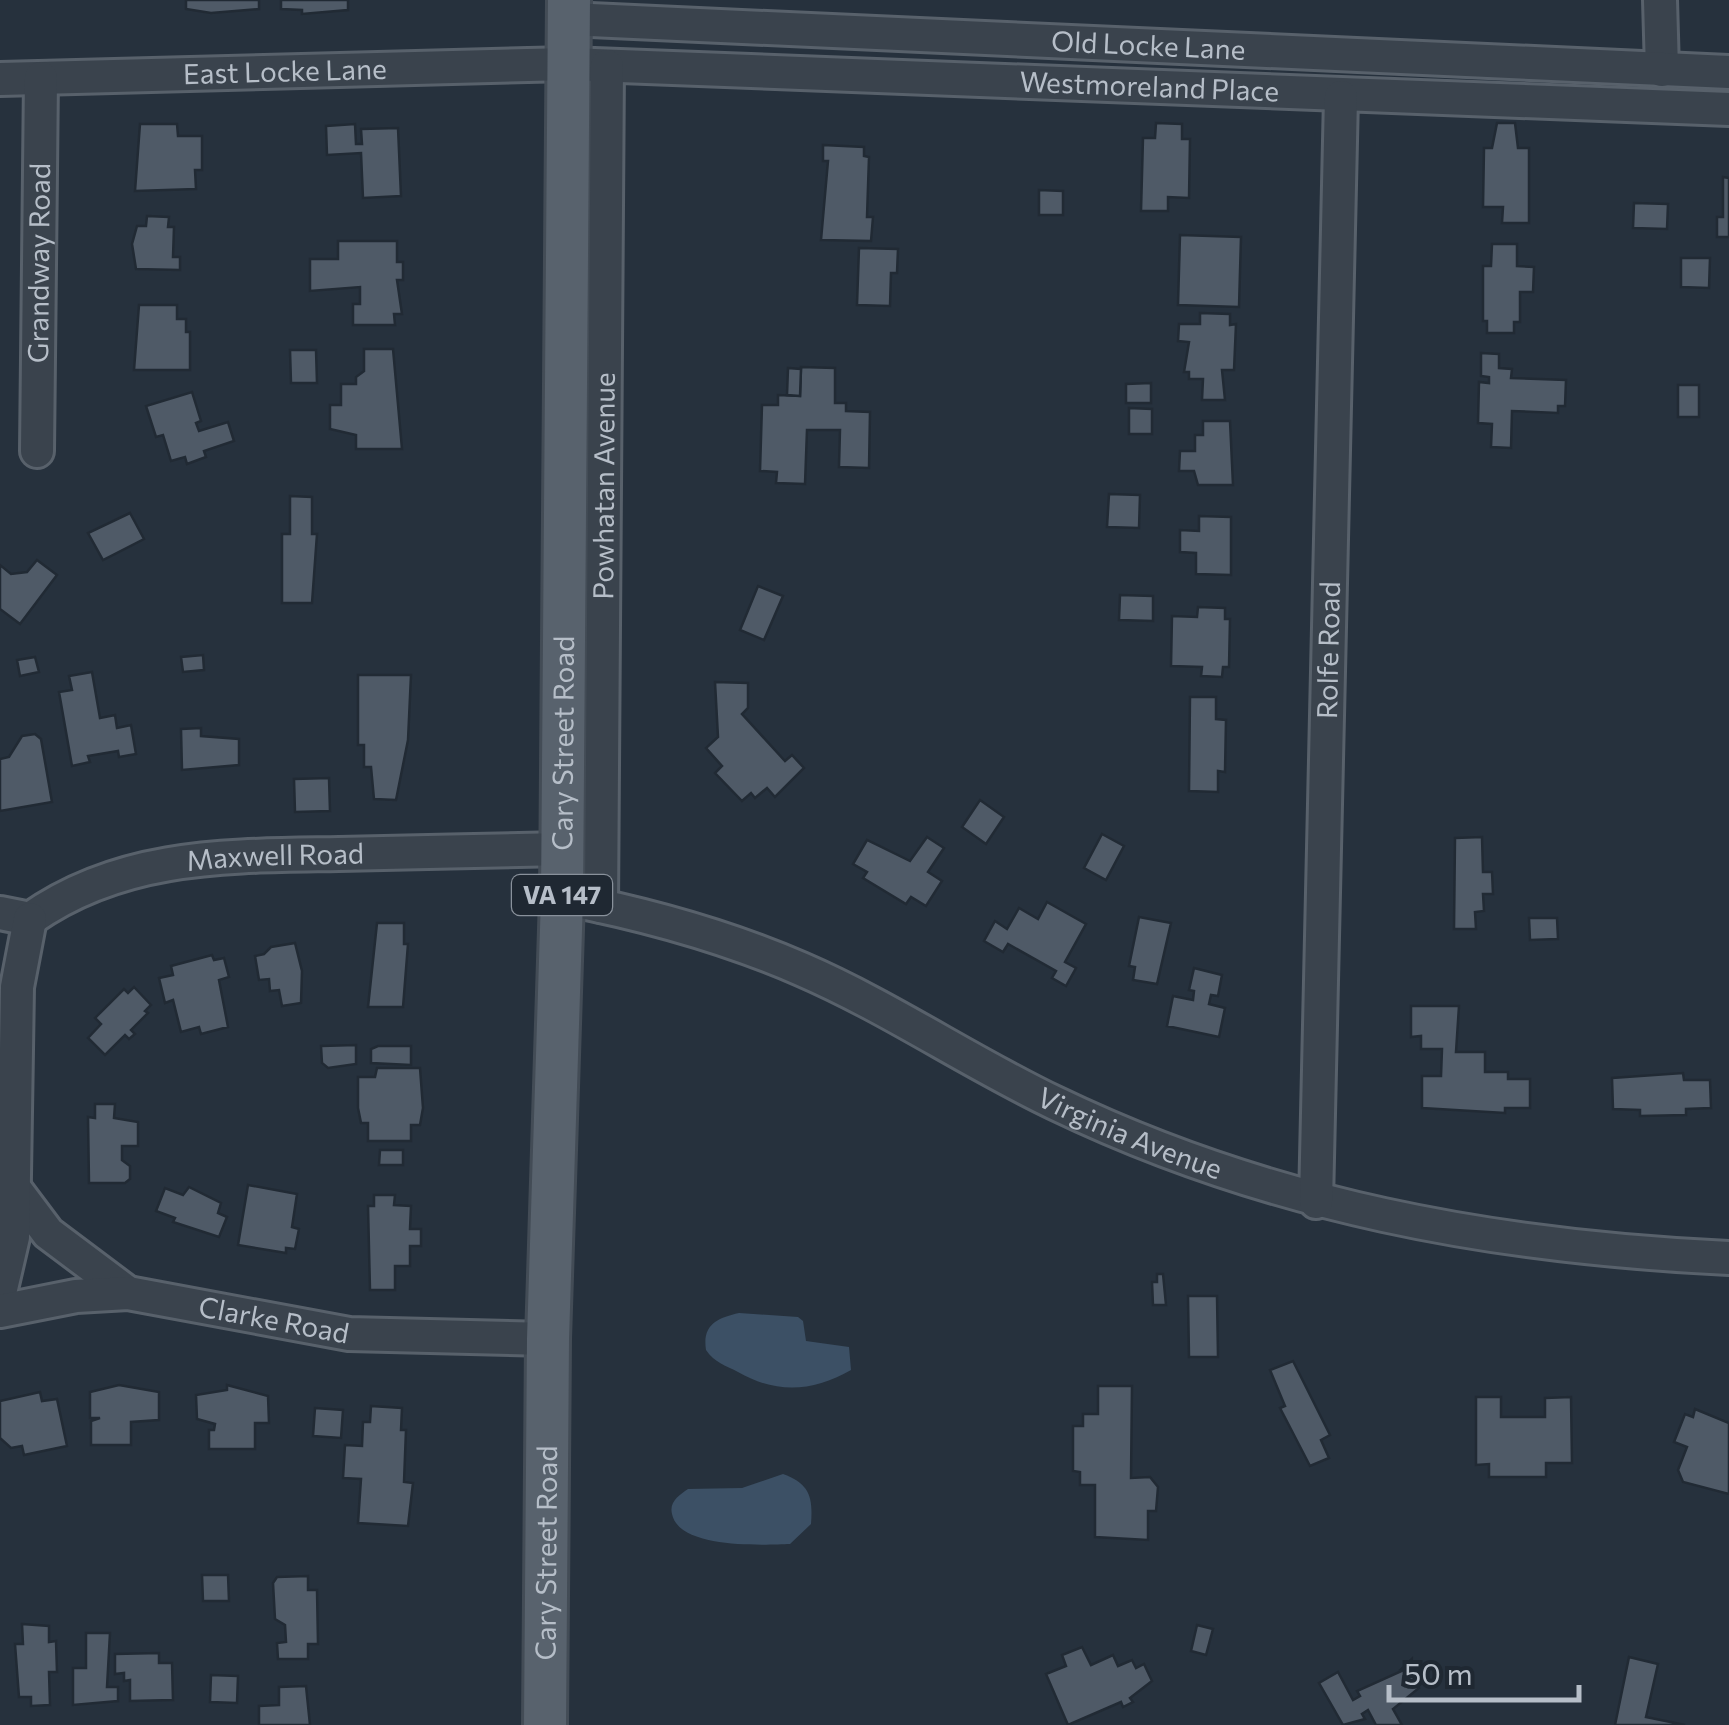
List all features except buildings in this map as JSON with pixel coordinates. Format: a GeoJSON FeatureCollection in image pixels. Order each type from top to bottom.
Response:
{"type":"FeatureCollection","features":[{"type":"Feature","properties":{"kind":"main road","name":"Cary Street Road"},"geometry":{"type":"LineString","coordinates":[[546,1725],[548,1339],[581,902],[562,849],[588,65],[569,9]]}},
{"type":"Feature","properties":{"kind":"street"},"geometry":{"type":"LineString","coordinates":[[1660,0],[1662,70]]}},
{"type":"Feature","properties":{"kind":"street","name":"Old Locke Lane"},"geometry":{"type":"LineString","coordinates":[[569,9],[1729,72]]}},
{"type":"Feature","properties":{"kind":"street","name":"East Locke Lane"},"geometry":{"type":"LineString","coordinates":[[0,78],[588,65]]}},
{"type":"Feature","properties":{"kind":"street","name":"Westmoreland Place"},"geometry":{"type":"LineString","coordinates":[[588,65],[1729,109]]}},
{"type":"Feature","properties":{"kind":"street","name":"Powhatan Avenue"},"geometry":{"type":"LineString","coordinates":[[581,902],[588,65]]}},
{"type":"Feature","properties":{"kind":"street","name":"Grandway Road"},"geometry":{"type":"LineString","coordinates":[[38,451],[41,78]]}},
{"type":"Feature","properties":{"kind":"street","name":"Rolfe Road"},"geometry":{"type":"LineString","coordinates":[[1316,1202],[1341,97]]}},
{"type":"Feature","properties":{"kind":"street","name":"Maxwell Road"},"geometry":{"type":"LineString","coordinates":[[15,916],[104,878],[202,857],[562,849]]}},
{"type":"Feature","properties":{"kind":"street","name":"Virginia Avenue"},"geometry":{"type":"LineString","coordinates":[[581,902],[693,928],[803,970],[1054,1103],[1154,1146],[1316,1202],[1519,1240],[1729,1258]]}},
{"type":"Feature","properties":{"kind":"street"},"geometry":{"type":"LineString","coordinates":[[0,1293],[9,1262],[15,1188],[15,916]]}},
{"type":"Feature","properties":{"kind":"street"},"geometry":{"type":"LineString","coordinates":[[15,1188],[48,1233],[128,1294]]}},
{"type":"Feature","properties":{"kind":"street","name":"Clarke Road"},"geometry":{"type":"LineString","coordinates":[[0,1311],[76,1296],[128,1294],[349,1334],[548,1339]]}},
{"type":"Feature","properties":{"kind":"water"},"geometry":{"type":"Polygon","coordinates":[[[739,1313],[798,1317],[803,1321],[806,1341],[849,1347],[851,1370],[823,1383],[794,1388],[752,1379],[713,1358],[706,1350],[709,1328],[718,1320],[739,1313]]]}},
{"type":"Feature","properties":{"kind":"water"},"geometry":{"type":"Polygon","coordinates":[[[783,1474],[804,1487],[811,1506],[811,1524],[790,1544],[705,1539],[689,1534],[672,1514],[673,1502],[688,1489],[742,1488],[783,1474]]]}}]}
